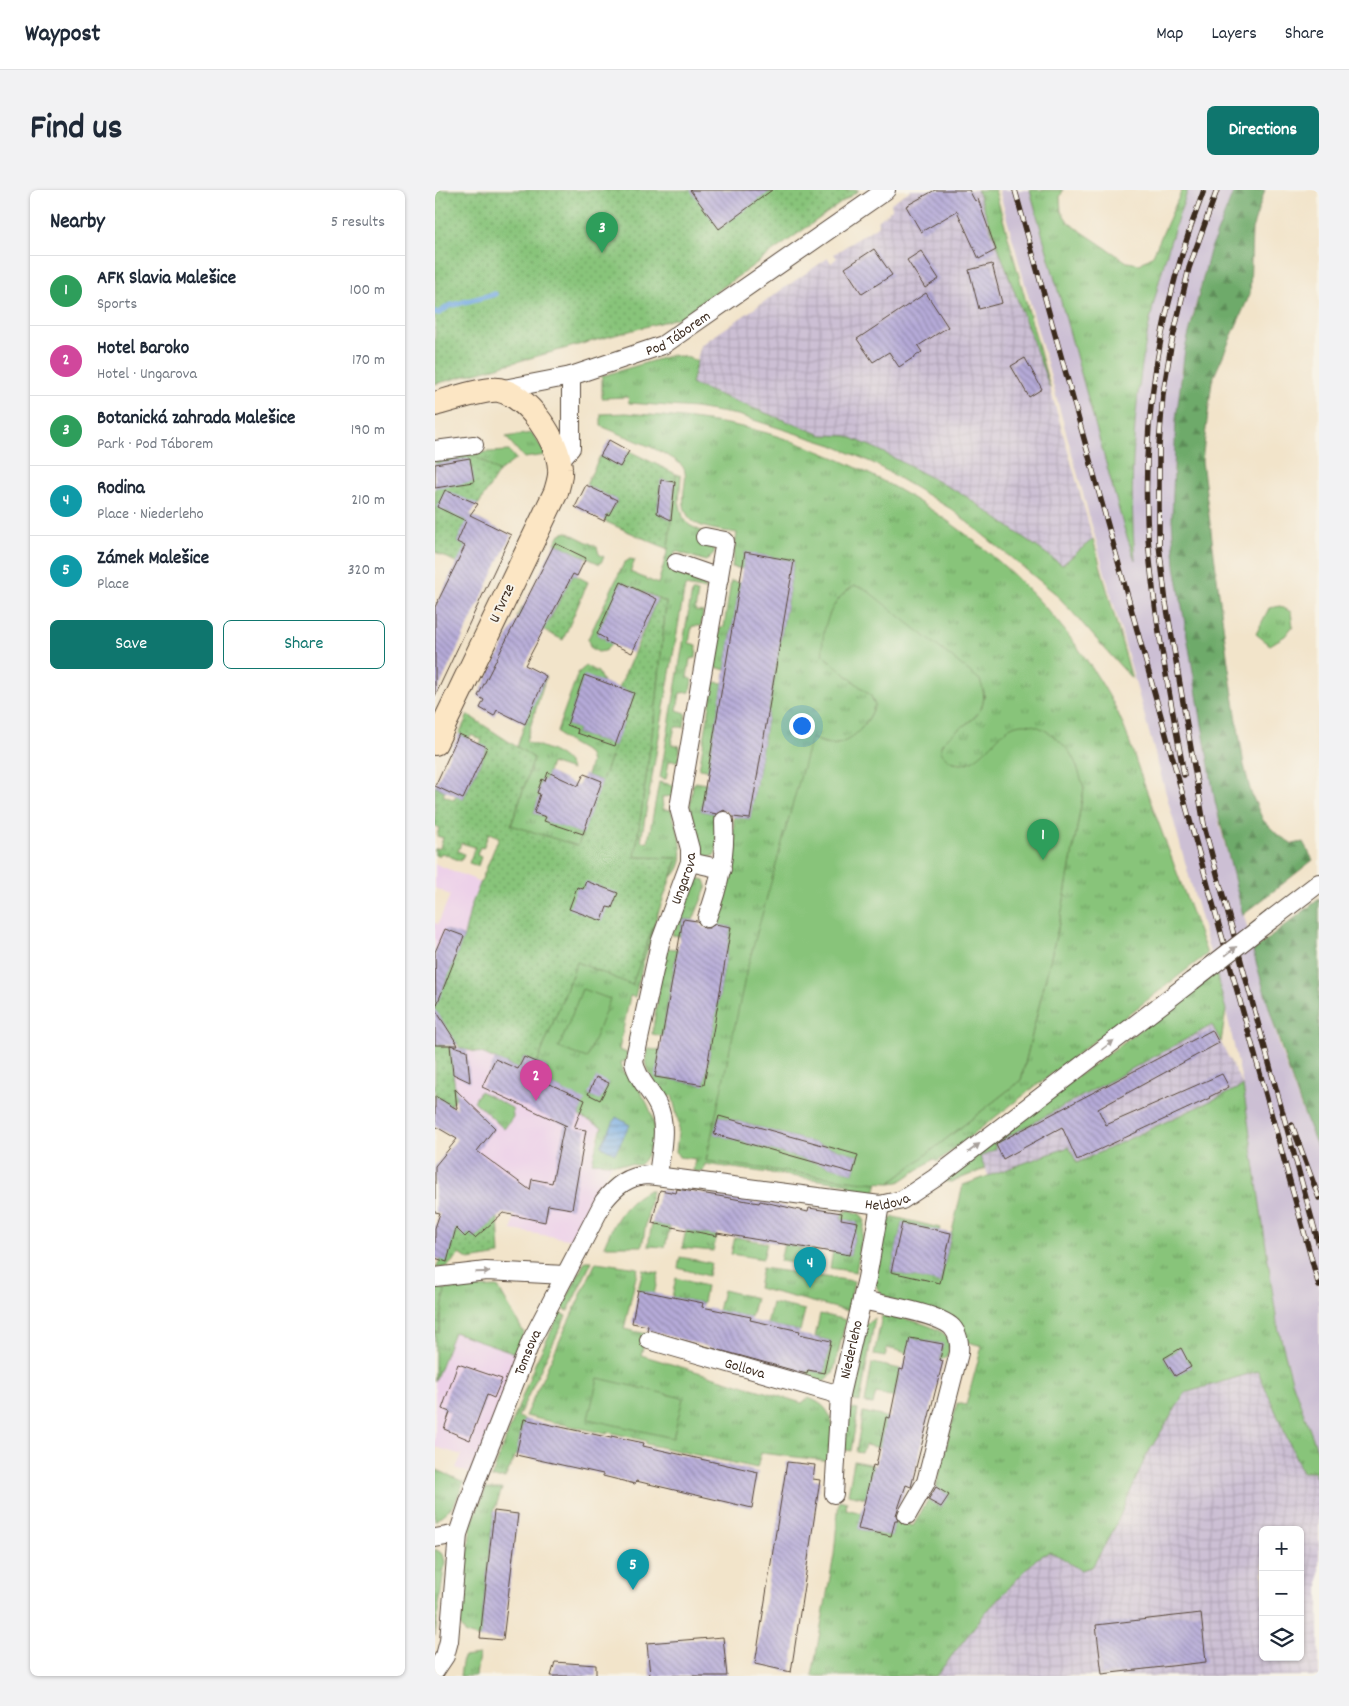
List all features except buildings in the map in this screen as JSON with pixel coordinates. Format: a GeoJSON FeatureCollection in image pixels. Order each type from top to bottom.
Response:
{"type":"FeatureCollection","features":[{"type":"Feature","properties":{"kind":"main road","name":"Pod Táborem"},"geometry":{"type":"LineString","coordinates":[[435,404],[499,390]]}},
{"type":"Feature","properties":{"kind":"main road","name":"U Tvrze"},"geometry":{"type":"LineString","coordinates":[[435,743],[441,717],[556,492],[560,475],[559,461],[551,438],[536,416],[519,401],[499,390]]}},
{"type":"Feature","properties":{"kind":"street","name":"Pod Táborem"},"geometry":{"type":"LineString","coordinates":[[499,390],[571,376],[663,345],[689,329],[886,190]]}},
{"type":"Feature","properties":{"kind":"street","name":"U Tvrze"},"geometry":{"type":"LineString","coordinates":[[559,461],[571,448],[571,376]]}},
{"type":"Feature","properties":{"kind":"street"},"geometry":{"type":"LineString","coordinates":[[435,450],[473,444]]}},
{"type":"Feature","properties":{"kind":"street","name":"Ungarova"},"geometry":{"type":"LineString","coordinates":[[658,1176],[663,1126],[661,1113],[638,1075],[634,1062],[660,943],[689,862],[690,849],[679,808],[725,541],[705,537]]}},
{"type":"Feature","properties":{"kind":"street"},"geometry":{"type":"LineString","coordinates":[[676,563],[719,578]]}},
{"type":"Feature","properties":{"kind":"street"},"geometry":{"type":"LineString","coordinates":[[707,918],[718,889],[725,846],[724,821]]}},
{"type":"Feature","properties":{"kind":"street"},"geometry":{"type":"LineString","coordinates":[[689,862],[721,869]]}},
{"type":"Feature","properties":{"kind":"street","name":"Heldova"},"geometry":{"type":"LineString","coordinates":[[565,1275],[611,1193],[629,1178],[658,1176],[880,1205],[902,1200],[935,1178],[1319,883]]}},
{"type":"Feature","properties":{"kind":"street","name":"Niederleho"},"geometry":{"type":"LineString","coordinates":[[834,1494],[840,1396],[862,1300],[880,1205]]}},
{"type":"Feature","properties":{"kind":"street"},"geometry":{"type":"LineString","coordinates":[[435,1277],[486,1271],[565,1275]]}},
{"type":"Feature","properties":{"kind":"street","name":"Tomsova"},"geometry":{"type":"LineString","coordinates":[[435,1671],[445,1656],[449,1641],[459,1534],[477,1481],[531,1341],[565,1275]]}},
{"type":"Feature","properties":{"kind":"street"},"geometry":{"type":"LineString","coordinates":[[862,1300],[941,1320],[953,1328],[959,1340],[959,1353],[926,1482],[907,1515]]}},
{"type":"Feature","properties":{"kind":"street","name":"Gollova"},"geometry":{"type":"LineString","coordinates":[[649,1340],[840,1396]]}},
{"type":"Feature","properties":{"kind":"street"},"geometry":{"type":"LineString","coordinates":[[435,1538],[459,1534]]}},
{"type":"Feature","properties":{"kind":"shaded area"},"geometry":{"type":"Polygon","coordinates":[[[911,190],[977,190],[1050,388],[1093,539],[1062,565],[967,497],[847,436],[822,435],[690,384],[701,345],[828,258],[831,263],[837,258],[834,254],[879,225],[877,222],[892,209],[891,203],[911,190]]]}},
{"type":"Feature","properties":{"kind":"shaded area"},"geometry":{"type":"Polygon","coordinates":[[[999,190],[1030,190],[1124,528],[1135,557],[1131,496],[1134,424],[1143,350],[1158,278],[1173,229],[1188,190],[1234,190],[1204,272],[1181,372],[1173,475],[1175,565],[1220,827],[1280,1049],[1300,1106],[1319,1151],[1319,1455],[1292,1381],[1277,1323],[1243,1086],[1226,1010],[999,190]]]}},
{"type":"Feature","properties":{"kind":"shaded area"},"geometry":{"type":"Polygon","coordinates":[[[435,864],[481,882],[471,906],[464,936],[445,930],[435,952],[435,923],[438,924],[450,895],[435,888],[435,864]]]}},
{"type":"Feature","properties":{"kind":"shaded area"},"geometry":{"type":"Polygon","coordinates":[[[1212,1025],[1243,1086],[1077,1163],[1069,1147],[989,1177],[980,1157],[995,1149],[993,1144],[1212,1025]]]}},
{"type":"Feature","properties":{"kind":"shaded area"},"geometry":{"type":"Polygon","coordinates":[[[450,1047],[484,1054],[518,1069],[524,1057],[547,1067],[565,1091],[579,1116],[602,1127],[598,1135],[592,1162],[612,1164],[574,1240],[512,1230],[516,1203],[447,1152],[469,1124],[462,1098],[456,1097],[450,1047]]]}},
{"type":"Feature","properties":{"kind":"shaded area"},"geometry":{"type":"Polygon","coordinates":[[[454,1332],[520,1354],[473,1475],[456,1468],[462,1455],[435,1447],[435,1381],[454,1332]]]}},
{"type":"Feature","properties":{"kind":"shaded area"},"geometry":{"type":"Polygon","coordinates":[[[1258,1371],[1302,1472],[1314,1471],[1319,1486],[1319,1676],[936,1676],[985,1613],[1036,1559],[1049,1551],[1064,1557],[1073,1566],[1092,1567],[1114,1529],[1146,1456],[1185,1393],[1258,1371]]]}},
{"type":"Feature","properties":{"kind":"green space"},"geometry":{"type":"Polygon","coordinates":[[[435,190],[859,190],[681,317],[435,384],[435,190]]]}},
{"type":"Feature","properties":{"kind":"green space"},"geometry":{"type":"Polygon","coordinates":[[[977,190],[995,190],[1050,388],[977,190]]]}},
{"type":"Feature","properties":{"kind":"green space"},"geometry":{"type":"Polygon","coordinates":[[[1030,190],[1063,190],[1060,197],[1061,211],[1069,223],[1127,262],[1140,264],[1153,255],[1182,190],[1188,190],[1159,280],[1141,372],[1133,465],[1135,560],[1124,528],[1030,190]]]}},
{"type":"Feature","properties":{"kind":"green space"},"geometry":{"type":"Polygon","coordinates":[[[1234,190],[1265,190],[1252,229],[1250,294],[1212,381],[1202,461],[1228,663],[1244,765],[1251,793],[1263,820],[1278,835],[1293,844],[1303,842],[1313,860],[1243,915],[1215,801],[1175,565],[1172,518],[1176,420],[1185,349],[1210,251],[1234,190]]]}},
{"type":"Feature","properties":{"kind":"green space"},"geometry":{"type":"Polygon","coordinates":[[[672,355],[697,361],[691,384],[822,435],[847,436],[877,449],[967,497],[1062,565],[1093,539],[1132,679],[1056,594],[951,509],[873,463],[832,445],[738,415],[695,408],[629,403],[628,397],[602,398],[602,376],[672,355]]]}},
{"type":"Feature","properties":{"kind":"green space"},"geometry":{"type":"Polygon","coordinates":[[[626,413],[732,425],[767,433],[820,452],[871,475],[920,503],[966,535],[1009,571],[1049,611],[1083,655],[1118,712],[1207,954],[937,1162],[934,1159],[899,1182],[890,1183],[1021,1080],[1062,911],[1084,788],[1009,728],[987,751],[972,761],[962,763],[951,761],[942,755],[940,750],[945,738],[973,719],[979,712],[983,703],[984,691],[823,655],[871,696],[875,705],[864,725],[852,738],[845,742],[830,744],[811,738],[706,1160],[864,1182],[878,1182],[875,1193],[847,1191],[848,1184],[705,1164],[703,1172],[693,1171],[695,1159],[679,1157],[676,1152],[679,1124],[672,1095],[665,1098],[653,1081],[648,1069],[647,1049],[660,1050],[656,1077],[704,1085],[731,927],[715,924],[724,897],[729,871],[733,845],[734,817],[750,819],[794,561],[745,552],[743,569],[732,567],[737,533],[706,527],[691,519],[686,512],[684,503],[685,475],[683,467],[658,450],[601,426],[601,414],[626,413]]]}},
{"type":"Feature","properties":{"kind":"green space"},"geometry":{"type":"Polygon","coordinates":[[[532,433],[546,455],[524,458],[506,437],[532,433]]]}},
{"type":"Feature","properties":{"kind":"green space"},"geometry":{"type":"Polygon","coordinates":[[[509,451],[516,459],[499,472],[470,453],[509,451]]]}},
{"type":"Feature","properties":{"kind":"green space"},"geometry":{"type":"Polygon","coordinates":[[[629,451],[676,474],[675,482],[661,480],[657,513],[671,520],[668,549],[604,521],[617,500],[586,485],[600,456],[620,467],[629,451]]]}},
{"type":"Feature","properties":{"kind":"green space"},"geometry":{"type":"Polygon","coordinates":[[[470,453],[499,472],[478,505],[458,509],[478,519],[459,537],[457,542],[466,546],[458,563],[435,552],[435,488],[470,458],[436,464],[435,471],[435,458],[470,453]]]}},
{"type":"Feature","properties":{"kind":"green space"},"geometry":{"type":"Polygon","coordinates":[[[676,474],[681,476],[679,501],[683,517],[689,525],[703,532],[715,544],[714,553],[706,561],[675,551],[673,572],[701,582],[707,590],[685,586],[641,841],[648,842],[659,782],[674,785],[673,796],[662,797],[663,809],[671,810],[681,844],[681,862],[678,870],[672,877],[678,858],[635,857],[657,697],[666,602],[621,582],[597,634],[612,644],[605,651],[598,652],[590,647],[588,639],[624,563],[630,559],[635,560],[630,572],[658,584],[668,549],[676,474]]]}},
{"type":"Feature","properties":{"kind":"green space"},"geometry":{"type":"Polygon","coordinates":[[[567,532],[597,547],[599,554],[604,557],[600,564],[555,543],[560,534],[567,532]]]}},
{"type":"Feature","properties":{"kind":"green space"},"geometry":{"type":"Polygon","coordinates":[[[573,574],[588,582],[563,640],[517,617],[522,607],[549,621],[573,574]]]}},
{"type":"Feature","properties":{"kind":"green space"},"geometry":{"type":"Polygon","coordinates":[[[731,581],[740,583],[725,670],[713,666],[720,628],[724,627],[731,581]]]}},
{"type":"Feature","properties":{"kind":"green space"},"geometry":{"type":"Polygon","coordinates":[[[855,586],[864,588],[980,680],[983,703],[979,711],[941,745],[941,752],[951,761],[960,764],[968,762],[977,758],[1008,729],[1016,725],[1033,725],[1058,740],[1070,753],[1084,788],[1062,911],[1021,1080],[890,1183],[864,1182],[706,1161],[747,969],[811,738],[833,745],[847,740],[864,725],[875,705],[871,696],[823,655],[825,626],[839,598],[855,586]],[[719,1116],[714,1134],[853,1173],[858,1155],[719,1116]]]}},
{"type":"Feature","properties":{"kind":"green space"},"geometry":{"type":"Polygon","coordinates":[[[692,591],[698,592],[695,611],[703,612],[701,626],[692,626],[689,643],[697,645],[696,658],[690,659],[687,677],[692,680],[690,692],[680,693],[677,710],[686,713],[684,727],[675,727],[671,744],[680,746],[678,761],[669,761],[666,779],[660,778],[692,591]]]}},
{"type":"Feature","properties":{"kind":"green space"},"geometry":{"type":"Polygon","coordinates":[[[657,599],[666,602],[657,697],[635,857],[678,858],[632,985],[577,962],[537,1063],[524,1057],[518,1069],[484,1054],[460,1048],[435,1010],[435,989],[442,991],[464,936],[471,906],[499,837],[489,833],[483,848],[480,847],[477,855],[481,857],[478,866],[469,863],[475,847],[461,843],[458,851],[464,854],[461,861],[441,853],[439,856],[435,855],[435,849],[440,848],[443,838],[437,836],[439,828],[435,826],[435,786],[445,791],[443,795],[454,800],[456,796],[463,799],[487,748],[480,744],[482,740],[471,735],[469,739],[459,734],[468,715],[534,758],[511,825],[578,846],[634,693],[619,688],[657,599]]]}},
{"type":"Feature","properties":{"kind":"green space"},"geometry":{"type":"Polygon","coordinates":[[[1280,606],[1291,612],[1293,626],[1285,636],[1270,645],[1256,634],[1269,608],[1280,606]]]}},
{"type":"Feature","properties":{"kind":"green space"},"geometry":{"type":"Polygon","coordinates":[[[586,666],[598,672],[603,682],[584,676],[567,725],[578,729],[577,733],[615,746],[602,781],[587,775],[591,762],[588,753],[562,738],[557,731],[578,673],[586,666]]]}},
{"type":"Feature","properties":{"kind":"green space"},"geometry":{"type":"Polygon","coordinates":[[[546,676],[526,741],[559,755],[569,764],[572,770],[551,763],[545,781],[541,780],[537,793],[540,794],[534,813],[546,817],[545,820],[583,834],[578,846],[511,826],[534,758],[517,747],[529,711],[546,676]]]}},
{"type":"Feature","properties":{"kind":"green space"},"geometry":{"type":"Polygon","coordinates":[[[714,682],[723,683],[708,770],[699,769],[714,682]]]}},
{"type":"Feature","properties":{"kind":"green space"},"geometry":{"type":"Polygon","coordinates":[[[696,782],[706,784],[701,811],[716,814],[717,848],[715,855],[707,858],[700,856],[699,839],[690,806],[693,784],[696,782]]]}},
{"type":"Feature","properties":{"kind":"green space"},"geometry":{"type":"Polygon","coordinates":[[[697,878],[705,880],[707,886],[693,920],[683,919],[680,936],[672,935],[692,881],[697,878]]]}},
{"type":"Feature","properties":{"kind":"green space"},"geometry":{"type":"Polygon","coordinates":[[[1319,899],[1319,1151],[1291,1077],[1253,951],[1319,899]]]}},
{"type":"Feature","properties":{"kind":"green space"},"geometry":{"type":"Polygon","coordinates":[[[655,923],[656,926],[643,963],[635,997],[630,996],[619,1050],[627,1053],[626,1061],[621,1062],[624,1074],[628,1073],[649,1107],[654,1125],[651,1145],[645,1158],[639,1165],[592,1162],[602,1127],[579,1116],[581,1109],[565,1091],[541,1080],[547,1067],[537,1063],[577,962],[632,984],[655,923]]]}},
{"type":"Feature","properties":{"kind":"green space"},"geometry":{"type":"Polygon","coordinates":[[[667,948],[677,949],[662,1036],[652,1034],[659,991],[657,989],[667,948]]]}},
{"type":"Feature","properties":{"kind":"green space"},"geometry":{"type":"Polygon","coordinates":[[[1216,973],[1226,1010],[1221,1042],[1212,1025],[994,1144],[996,1149],[980,1157],[985,1169],[951,1182],[938,1181],[1216,973]]]}},
{"type":"Feature","properties":{"kind":"green space"},"geometry":{"type":"Polygon","coordinates":[[[582,989],[610,999],[587,1058],[559,1048],[582,989]]]}},
{"type":"Feature","properties":{"kind":"green space"},"geometry":{"type":"Polygon","coordinates":[[[435,1045],[450,1047],[456,1097],[451,1105],[435,1096],[435,1045]]]}},
{"type":"Feature","properties":{"kind":"green space"},"geometry":{"type":"Polygon","coordinates":[[[1243,1086],[1277,1323],[1292,1381],[1319,1455],[1319,1486],[1314,1472],[1302,1472],[1258,1371],[1185,1393],[1146,1456],[1114,1529],[1092,1567],[1081,1570],[1049,1552],[1036,1559],[985,1613],[936,1676],[812,1676],[834,1555],[839,1500],[847,1502],[846,1509],[862,1513],[859,1529],[891,1536],[895,1521],[913,1526],[928,1500],[941,1507],[948,1495],[936,1487],[957,1403],[966,1405],[982,1346],[968,1342],[964,1333],[888,1298],[879,1291],[873,1280],[886,1222],[894,1217],[940,1228],[939,1231],[902,1223],[891,1272],[940,1283],[963,1185],[1069,1147],[1077,1163],[1243,1086]],[[1180,1348],[1164,1358],[1175,1376],[1191,1367],[1180,1348]]]}},
{"type":"Feature","properties":{"kind":"green space"},"geometry":{"type":"Polygon","coordinates":[[[480,1091],[512,1108],[513,1117],[504,1129],[474,1101],[480,1091]]]}},
{"type":"Feature","properties":{"kind":"green space"},"geometry":{"type":"Polygon","coordinates":[[[649,1190],[652,1190],[642,1246],[604,1246],[626,1207],[649,1190]]]}},
{"type":"Feature","properties":{"kind":"green space"},"geometry":{"type":"Polygon","coordinates":[[[850,1210],[860,1214],[865,1221],[856,1272],[830,1268],[833,1251],[850,1255],[858,1222],[841,1219],[842,1213],[850,1210]]]}},
{"type":"Feature","properties":{"kind":"green space"},"geometry":{"type":"Polygon","coordinates":[[[498,1217],[500,1255],[469,1260],[460,1254],[447,1267],[436,1268],[455,1227],[464,1237],[469,1233],[475,1238],[498,1217]]]}},
{"type":"Feature","properties":{"kind":"green space"},"geometry":{"type":"Polygon","coordinates":[[[652,1223],[670,1227],[665,1247],[648,1246],[652,1223]]]}},
{"type":"Feature","properties":{"kind":"green space"},"geometry":{"type":"Polygon","coordinates":[[[686,1230],[717,1236],[713,1251],[682,1248],[686,1230]]]}},
{"type":"Feature","properties":{"kind":"green space"},"geometry":{"type":"Polygon","coordinates":[[[735,1237],[767,1243],[763,1259],[731,1254],[735,1237]]]}},
{"type":"Feature","properties":{"kind":"green space"},"geometry":{"type":"Polygon","coordinates":[[[784,1244],[815,1251],[817,1254],[814,1267],[780,1261],[784,1244]]]}},
{"type":"Feature","properties":{"kind":"green space"},"geometry":{"type":"Polygon","coordinates":[[[680,1257],[711,1263],[708,1276],[678,1268],[680,1257]]]}},
{"type":"Feature","properties":{"kind":"green space"},"geometry":{"type":"Polygon","coordinates":[[[585,1261],[592,1261],[568,1311],[562,1308],[585,1261]]]}},
{"type":"Feature","properties":{"kind":"green space"},"geometry":{"type":"Polygon","coordinates":[[[596,1262],[638,1268],[624,1329],[647,1334],[641,1355],[802,1403],[808,1398],[818,1402],[825,1408],[831,1423],[830,1461],[761,1453],[757,1468],[646,1444],[646,1441],[608,1432],[607,1434],[525,1416],[596,1262]]]}},
{"type":"Feature","properties":{"kind":"green space"},"geometry":{"type":"Polygon","coordinates":[[[762,1268],[854,1281],[848,1311],[758,1288],[762,1268]]]}},
{"type":"Feature","properties":{"kind":"green space"},"geometry":{"type":"Polygon","coordinates":[[[643,1270],[659,1273],[654,1294],[638,1290],[643,1270]]]}},
{"type":"Feature","properties":{"kind":"green space"},"geometry":{"type":"Polygon","coordinates":[[[676,1278],[706,1286],[703,1303],[672,1297],[676,1278]]]}},
{"type":"Feature","properties":{"kind":"green space"},"geometry":{"type":"Polygon","coordinates":[[[435,1287],[445,1289],[439,1332],[435,1332],[435,1287]]]}},
{"type":"Feature","properties":{"kind":"green space"},"geometry":{"type":"Polygon","coordinates":[[[498,1287],[524,1333],[515,1353],[454,1332],[435,1381],[435,1332],[439,1332],[445,1289],[498,1287]]]}},
{"type":"Feature","properties":{"kind":"green space"},"geometry":{"type":"Polygon","coordinates":[[[723,1290],[756,1298],[751,1317],[718,1311],[723,1290]]]}},
{"type":"Feature","properties":{"kind":"green space"},"geometry":{"type":"Polygon","coordinates":[[[772,1303],[805,1310],[800,1331],[767,1324],[772,1303]]]}},
{"type":"Feature","properties":{"kind":"green space"},"geometry":{"type":"Polygon","coordinates":[[[560,1313],[566,1316],[518,1417],[524,1419],[516,1455],[505,1478],[491,1478],[535,1364],[560,1313]]]}},
{"type":"Feature","properties":{"kind":"green space"},"geometry":{"type":"Polygon","coordinates":[[[820,1314],[846,1320],[833,1374],[822,1382],[811,1379],[807,1374],[808,1370],[824,1373],[831,1341],[815,1337],[820,1314]]]}},
{"type":"Feature","properties":{"kind":"green space"},"geometry":{"type":"Polygon","coordinates":[[[882,1316],[897,1317],[937,1329],[948,1338],[949,1348],[947,1357],[940,1360],[943,1344],[911,1338],[907,1353],[887,1348],[885,1357],[874,1355],[882,1316]]]}},
{"type":"Feature","properties":{"kind":"green space"},"geometry":{"type":"Polygon","coordinates":[[[875,1318],[860,1402],[847,1399],[865,1325],[875,1318]]]}},
{"type":"Feature","properties":{"kind":"green space"},"geometry":{"type":"Polygon","coordinates":[[[872,1363],[900,1369],[894,1397],[876,1393],[873,1404],[865,1403],[872,1363]]]}},
{"type":"Feature","properties":{"kind":"green space"},"geometry":{"type":"Polygon","coordinates":[[[598,1378],[683,1398],[673,1438],[588,1419],[598,1378]]]}},
{"type":"Feature","properties":{"kind":"green space"},"geometry":{"type":"Polygon","coordinates":[[[846,1408],[858,1410],[851,1451],[842,1449],[846,1408]]]}},
{"type":"Feature","properties":{"kind":"green space"},"geometry":{"type":"Polygon","coordinates":[[[863,1412],[886,1417],[880,1448],[865,1445],[862,1453],[856,1452],[863,1412]]]}},
{"type":"Feature","properties":{"kind":"green space"},"geometry":{"type":"Polygon","coordinates":[[[854,1461],[873,1465],[866,1498],[848,1494],[854,1461]]]}},
{"type":"Feature","properties":{"kind":"green space"},"geometry":{"type":"Polygon","coordinates":[[[435,1469],[464,1482],[454,1505],[435,1521],[435,1469]]]}},
{"type":"Feature","properties":{"kind":"green space"},"geometry":{"type":"Polygon","coordinates":[[[486,1489],[502,1489],[494,1511],[480,1638],[466,1634],[460,1625],[471,1525],[486,1489]]]}},
{"type":"Feature","properties":{"kind":"green space"},"geometry":{"type":"Polygon","coordinates":[[[435,1549],[443,1554],[445,1562],[435,1636],[435,1549]]]}},
{"type":"Feature","properties":{"kind":"green space"},"geometry":{"type":"Polygon","coordinates":[[[479,1655],[476,1676],[460,1676],[463,1657],[479,1655]]]}},
{"type":"Feature","properties":{"kind":"water"},"geometry":{"type":"Polygon","coordinates":[[[616,1117],[630,1125],[615,1153],[601,1146],[616,1117]]]}},
{"type":"Feature","properties":{"kind":"waterway"},"geometry":{"type":"LineString","coordinates":[[435,312],[439,313],[449,306],[495,294]]}},
{"type":"Feature","properties":{"kind":"railway"},"geometry":{"type":"LineString","coordinates":[[1015,190],[1319,1286]]}},
{"type":"Feature","properties":{"kind":"railway"},"geometry":{"type":"LineString","coordinates":[[1184,775],[1155,605],[1148,530],[1147,481],[1149,431],[1162,333],[1187,237],[1204,190]]}},
{"type":"Feature","properties":{"kind":"railway"},"geometry":{"type":"LineString","coordinates":[[1217,190],[1189,268],[1171,346],[1163,394],[1159,446],[1159,545],[1166,603],[1205,830],[1319,1245]]}},
{"type":"Feature","properties":{"kind":"railway"},"geometry":{"type":"LineString","coordinates":[[1292,1125],[1319,1198]]}},
{"type":"Feature","properties":{"kind":"place","name":"Botanická zahrada Malešice"},"geometry":{"type":"Point","coordinates":[602,253]}},
{"type":"Feature","properties":{"kind":"place","name":"AFK Slavia Malešice"},"geometry":{"type":"Point","coordinates":[1043,860]}},
{"type":"Feature","properties":{"kind":"place","name":"Hotel Baroko"},"geometry":{"type":"Point","coordinates":[536,1101]}},
{"type":"Feature","properties":{"kind":"place","name":"Rodina"},"geometry":{"type":"Point","coordinates":[810,1288]}},
{"type":"Feature","properties":{"kind":"place","name":"Zámek Malešice"},"geometry":{"type":"Point","coordinates":[633,1590]}}]}
